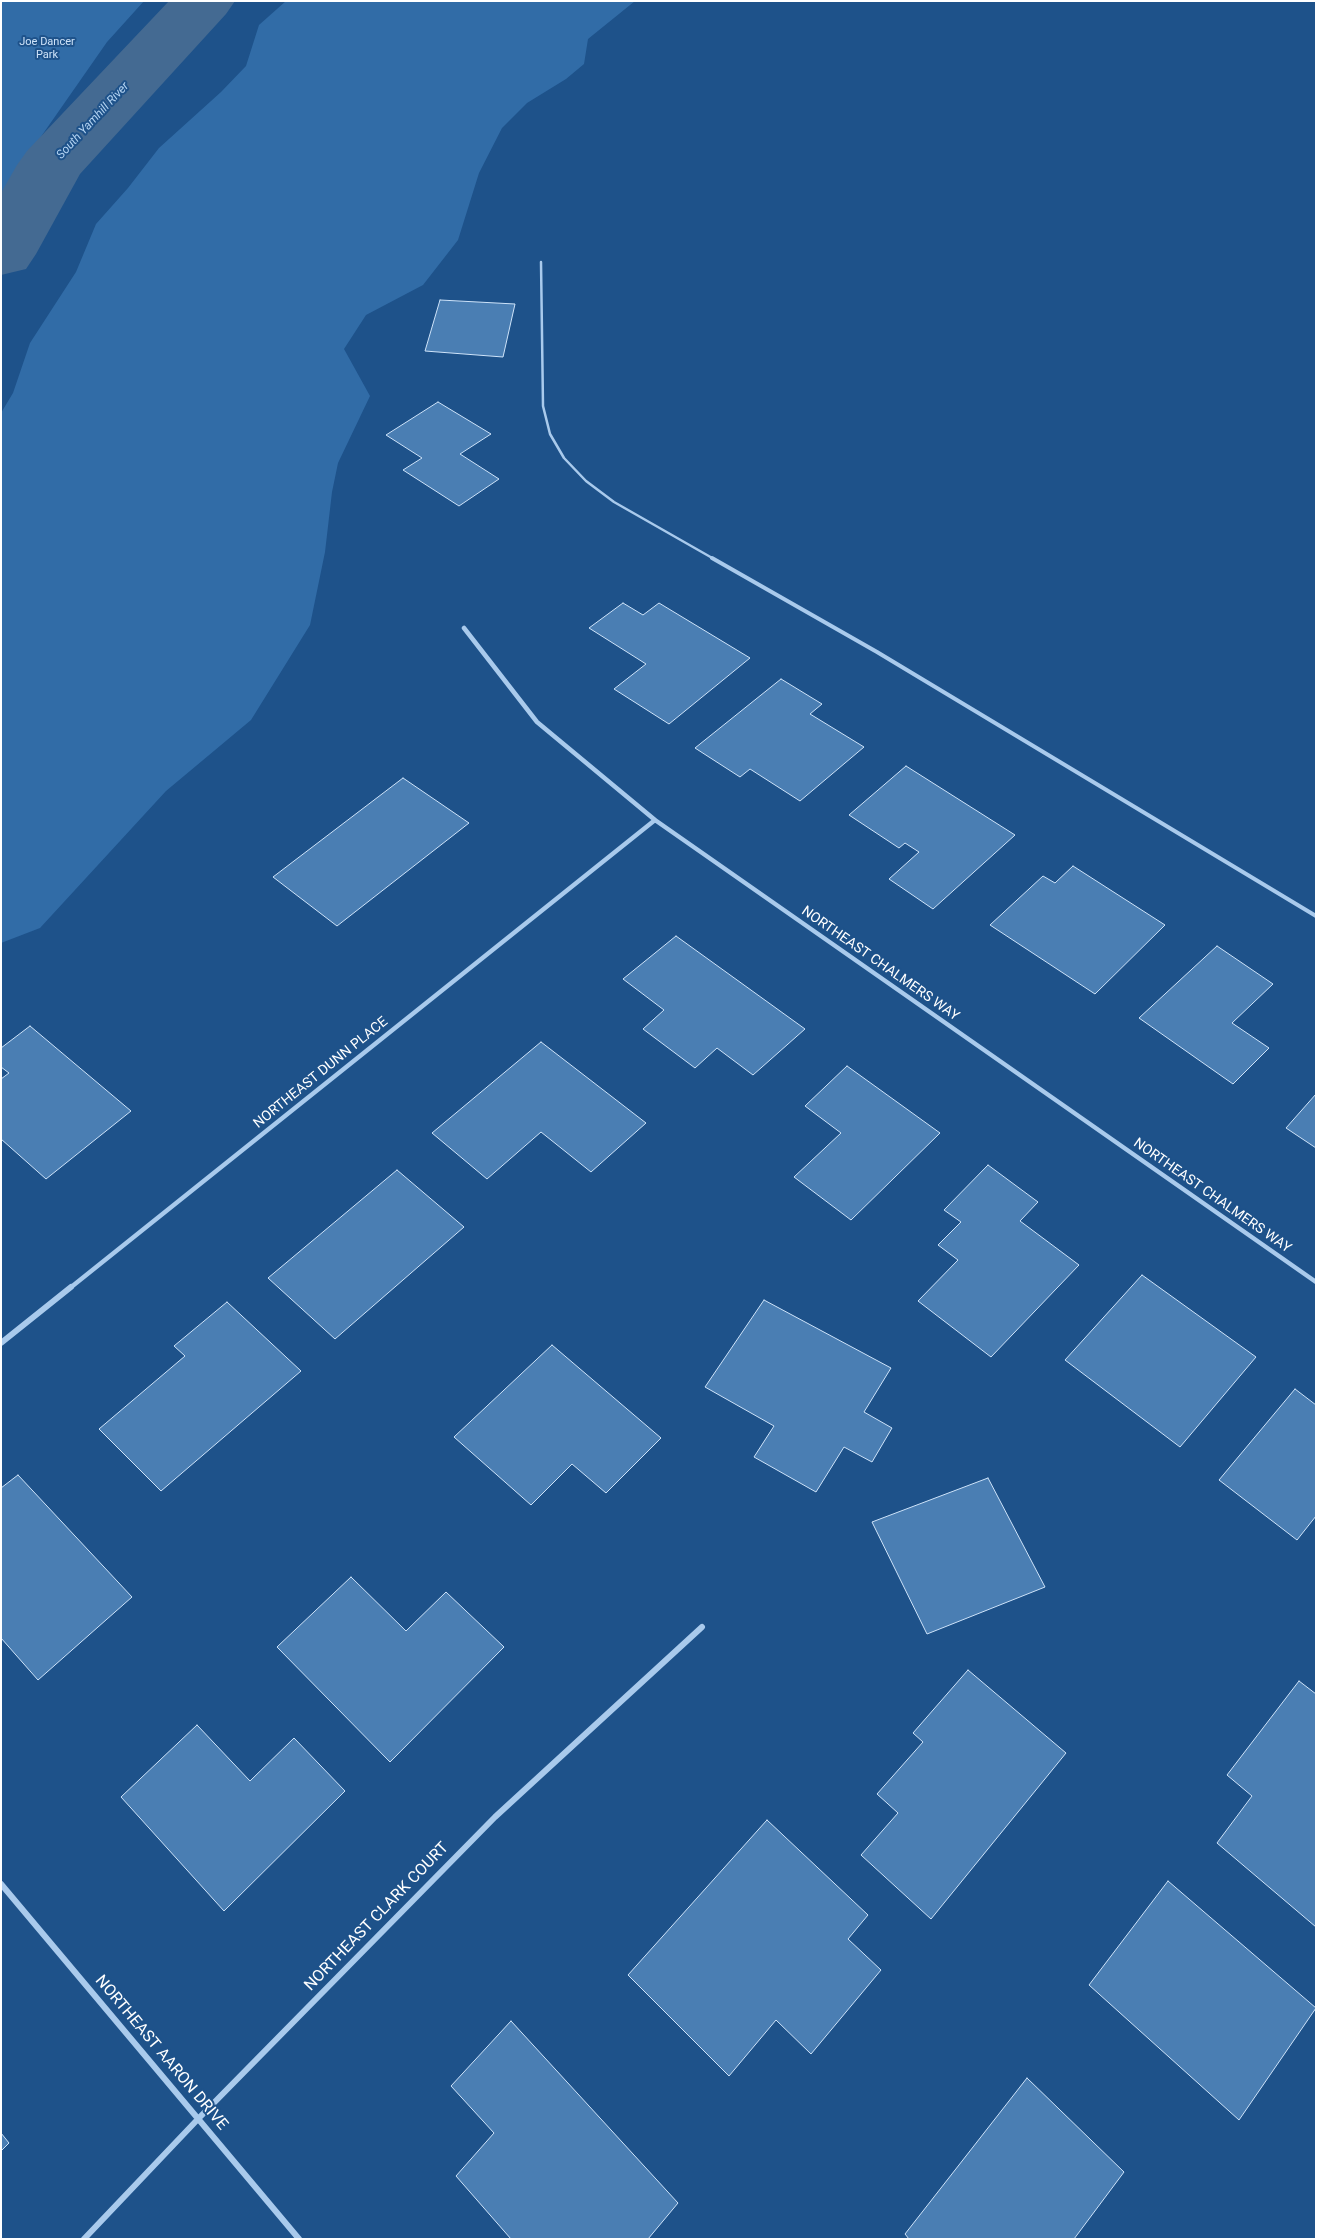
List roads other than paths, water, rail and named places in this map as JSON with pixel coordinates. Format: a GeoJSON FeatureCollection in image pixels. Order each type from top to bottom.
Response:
{"type":"FeatureCollection","features":[{"type":"Feature","properties":{"kind":"street","name":"NORTHEAST CHALMERS WAY"},"geometry":{"type":"LineString","coordinates":[[464,628],[538,722],[655,820],[1316,1282]]}},
{"type":"Feature","properties":{"kind":"street","name":"NORTHEAST DUNN PLACE"},"geometry":{"type":"LineString","coordinates":[[1,1343],[655,820]]}},
{"type":"Feature","properties":{"kind":"street","name":"NORTHEAST CLARK COURT"},"geometry":{"type":"LineString","coordinates":[[84,2239],[198,2119],[495,1817],[702,1627]]}},
{"type":"Feature","properties":{"kind":"street","name":"NORTHEAST AARON DRIVE"},"geometry":{"type":"LineString","coordinates":[[1,1884],[299,2239]]}},
{"type":"Feature","properties":{"kind":"lane"},"geometry":{"type":"LineString","coordinates":[[542,262],[543,406],[550,434],[564,458],[586,481],[614,502],[885,657],[1316,916]]}},
{"type":"Feature","properties":{"kind":"waterway","name":"South Yamhill River"},"geometry":{"type":"LineString","coordinates":[[1,254],[51,165],[204,1]]}},
{"type":"Feature","properties":{"kind":"park label","name":"Joe Dancer Park"},"geometry":{"type":"Point","coordinates":[47,48]}}]}
